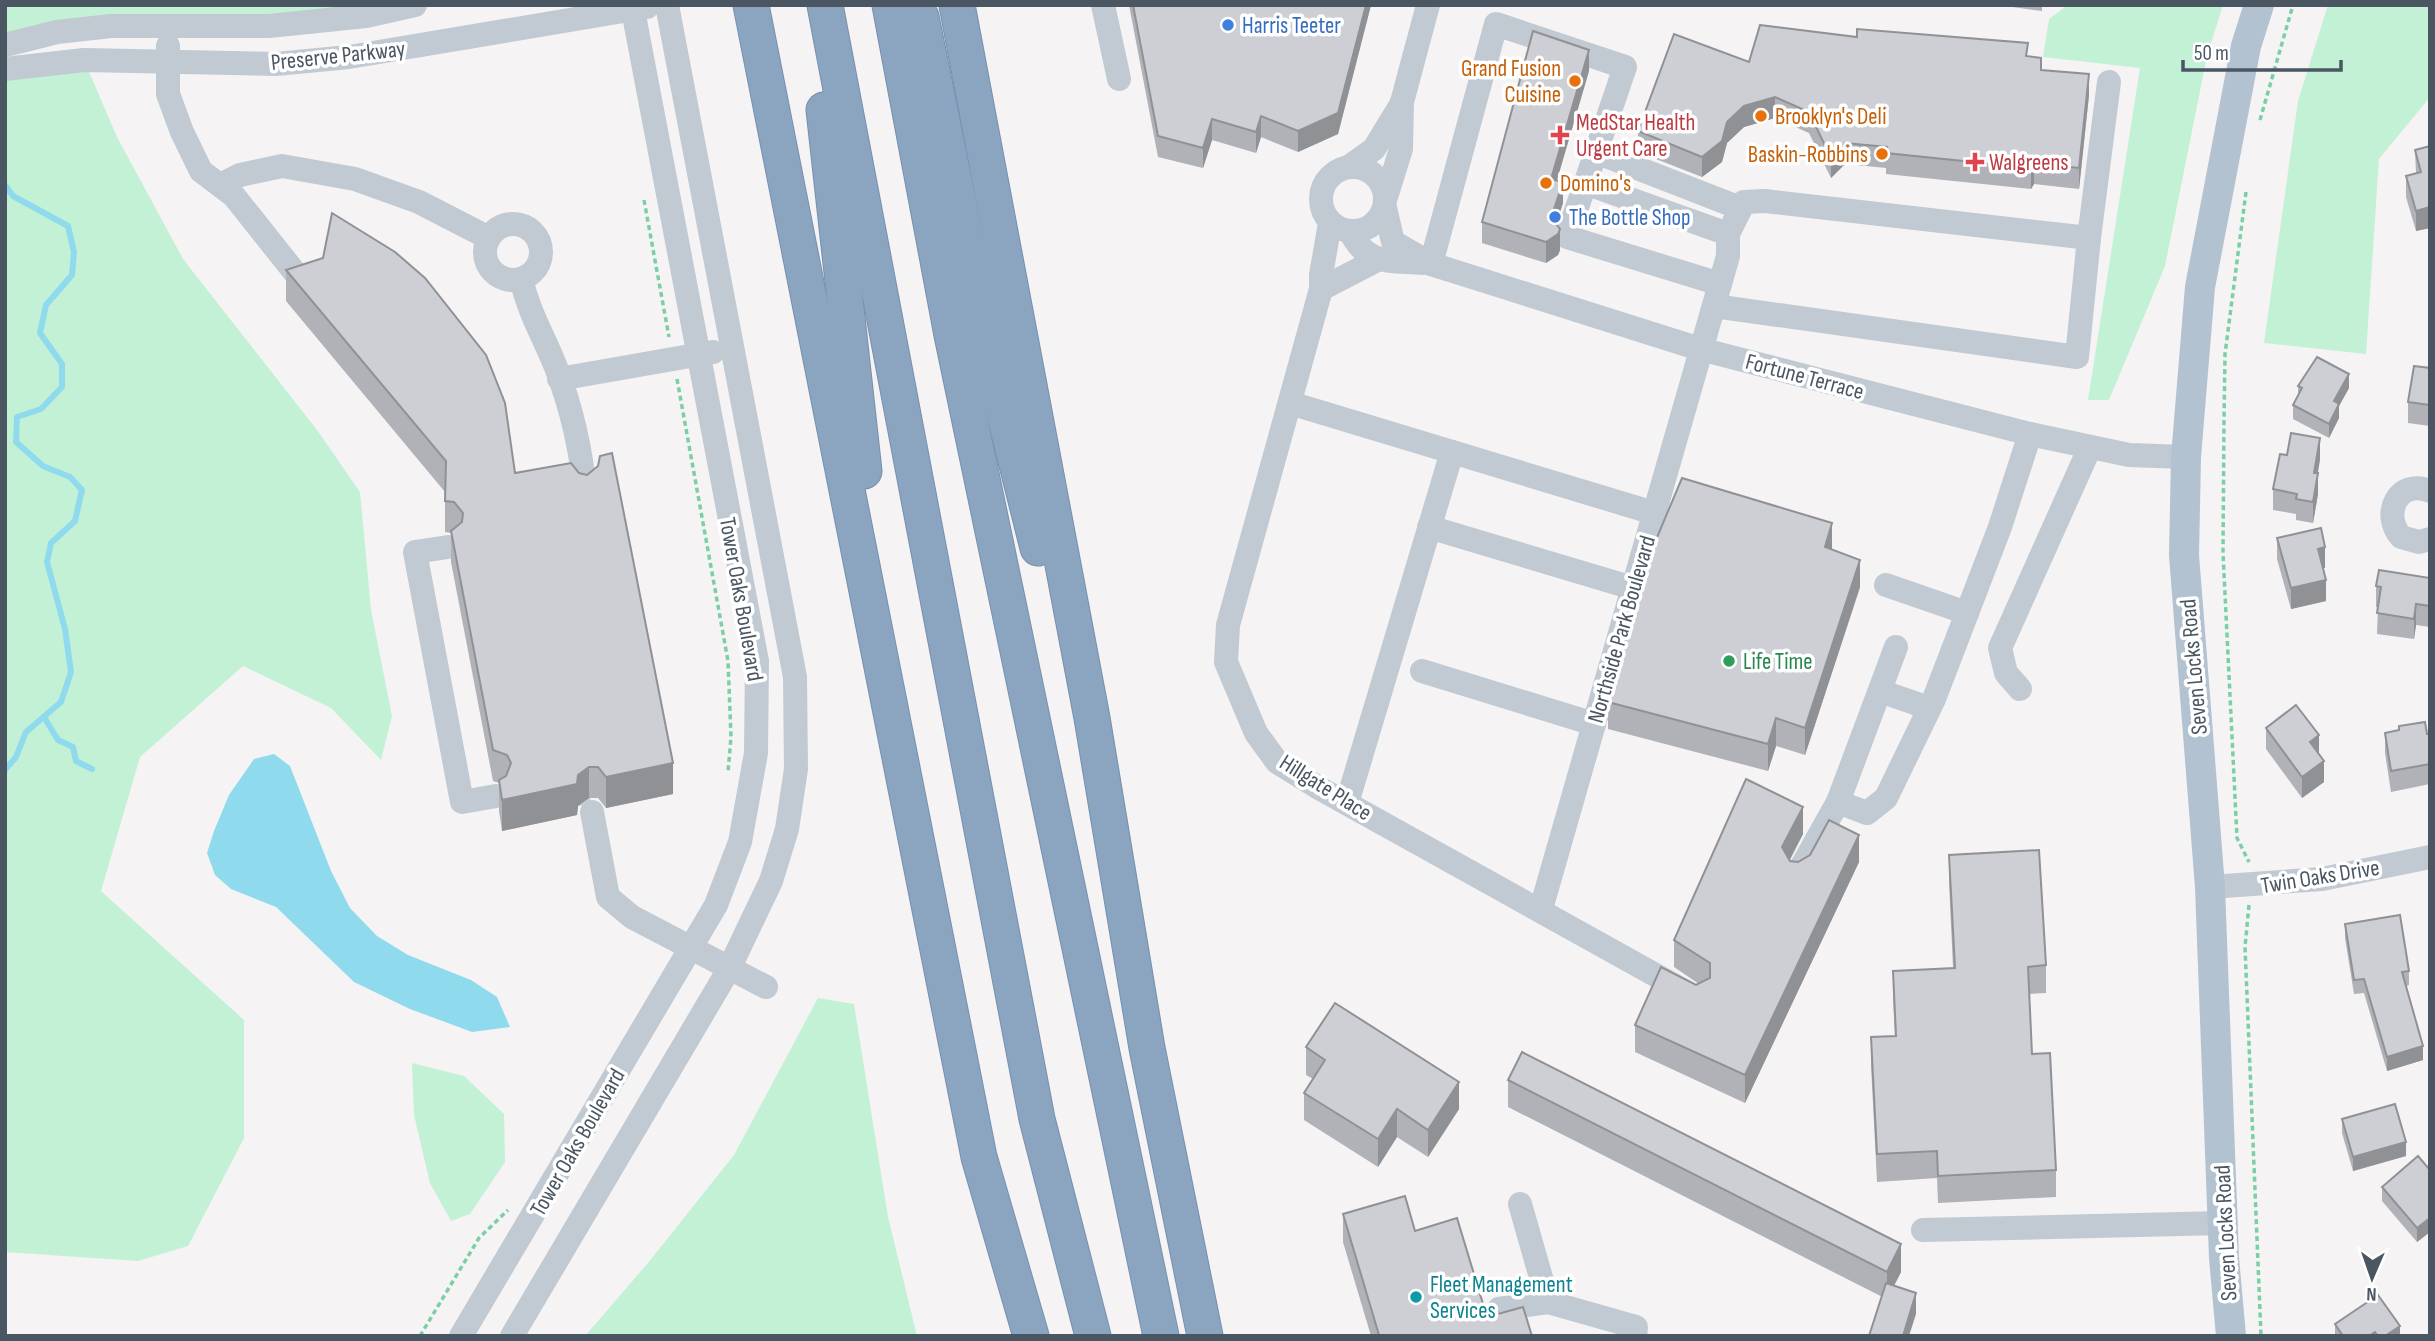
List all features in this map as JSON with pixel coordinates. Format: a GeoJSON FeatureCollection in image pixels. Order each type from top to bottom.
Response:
{"type":"FeatureCollection","features":[{"type":"Feature","properties":{"kind":"highway"},"geometry":{"type":"LineString","coordinates":[[751,5],[979,1157],[1031,1336]]}},
{"type":"Feature","properties":{"kind":"highway"},"geometry":{"type":"LineString","coordinates":[[812,5],[891,713]]}},
{"type":"Feature","properties":{"kind":"highway"},"geometry":{"type":"LineString","coordinates":[[825,5],[1037,1119],[1093,1336]]}},
{"type":"Feature","properties":{"kind":"highway"},"geometry":{"type":"LineString","coordinates":[[890,5],[952,335],[1161,1336]]}},
{"type":"Feature","properties":{"kind":"highway"},"geometry":{"type":"LineString","coordinates":[[912,5],[921,17],[989,353],[1043,569],[1092,718]]}},
{"type":"Feature","properties":{"kind":"highway"},"geometry":{"type":"LineString","coordinates":[[957,5],[1092,718],[1147,1048],[1205,1336]]}},
{"type":"Feature","properties":{"kind":"main road","name":"Seven Locks Road"},"geometry":{"type":"LineString","coordinates":[[2231,1336],[2223,1223],[2210,887],[2184,555],[2186,457],[2200,287],[2246,46],[2259,5]]}},
{"type":"Feature","properties":{"kind":"street","name":"Preserve Parkway"},"geometry":{"type":"LineString","coordinates":[[5,45],[57,32],[111,26],[269,26],[366,16],[415,5]]}},
{"type":"Feature","properties":{"kind":"street"},"geometry":{"type":"LineString","coordinates":[[1103,5],[1119,79]]}},
{"type":"Feature","properties":{"kind":"street"},"geometry":{"type":"LineString","coordinates":[[1340,227],[1371,226],[1385,202],[1401,149],[1402,102],[1428,5]]}},
{"type":"Feature","properties":{"kind":"street","name":"Preserve Parkway"},"geometry":{"type":"LineString","coordinates":[[5,69],[84,61],[276,64],[349,57],[632,7],[667,6]]}},
{"type":"Feature","properties":{"kind":"street","name":"Tower Oaks Boulevard"},"geometry":{"type":"LineString","coordinates":[[512,1336],[729,969],[771,881],[786,828],[796,769],[795,677],[667,6]]}},
{"type":"Feature","properties":{"kind":"street","name":"Tower Oaks Boulevard"},"geometry":{"type":"LineString","coordinates":[[461,1336],[716,905],[740,842],[756,753],[757,661],[685,357],[632,7]]}},
{"type":"Feature","properties":{"kind":"street"},"geometry":{"type":"LineString","coordinates":[[1431,264],[1496,24],[1625,67],[1567,237],[1717,295],[2077,358],[2109,82]]}},
{"type":"Feature","properties":{"kind":"street"},"geometry":{"type":"LineString","coordinates":[[169,27],[169,93],[181,132],[201,171],[234,195],[300,279]]}},
{"type":"Feature","properties":{"kind":"street"},"geometry":{"type":"LineString","coordinates":[[1377,260],[1362,251],[1323,212],[1321,192],[1331,175],[1350,166],[1374,149],[1402,102]]}},
{"type":"Feature","properties":{"kind":"street"},"geometry":{"type":"LineString","coordinates":[[1596,152],[1740,208],[1744,202],[1765,201],[2090,238]]}},
{"type":"Feature","properties":{"kind":"street"},"geometry":{"type":"LineString","coordinates":[[220,185],[240,175],[282,166],[355,179],[419,202],[489,238]]}},
{"type":"Feature","properties":{"kind":"street"},"geometry":{"type":"LineString","coordinates":[[1350,166],[1360,167],[1377,177],[1385,202]]}},
{"type":"Feature","properties":{"kind":"street"},"geometry":{"type":"LineString","coordinates":[[1585,183],[1728,234]]}},
{"type":"Feature","properties":{"kind":"street","name":"Fortune Terrace"},"geometry":{"type":"LineString","coordinates":[[1385,202],[1393,242],[1431,264],[1700,349],[2030,434],[2129,455],[2186,457]]}},
{"type":"Feature","properties":{"kind":"street","name":"Northside Park Boulevard"},"geometry":{"type":"LineString","coordinates":[[1541,909],[1728,256],[1728,234],[1740,208]]}},
{"type":"Feature","properties":{"kind":"street"},"geometry":{"type":"LineString","coordinates":[[518,224],[536,236],[541,246],[539,263],[532,273],[522,279],[512,281],[498,276],[489,268],[484,253],[489,238],[506,225],[518,224]]}},
{"type":"Feature","properties":{"kind":"street","name":"Hillgate Place"},"geometry":{"type":"LineString","coordinates":[[1340,227],[1321,275],[1321,289],[1228,625],[1226,662],[1256,733],[1278,762],[1697,998]]}},
{"type":"Feature","properties":{"kind":"street"},"geometry":{"type":"LineString","coordinates":[[1321,289],[1377,260]]}},
{"type":"Feature","properties":{"kind":"street","name":"Fortune Terrace"},"geometry":{"type":"LineString","coordinates":[[1377,260],[1431,264]]}},
{"type":"Feature","properties":{"kind":"street"},"geometry":{"type":"LineString","coordinates":[[522,279],[529,311],[559,379],[576,441],[566,457],[567,479],[579,492]]}},
{"type":"Feature","properties":{"kind":"street"},"geometry":{"type":"LineString","coordinates":[[559,379],[731,349]]}},
{"type":"Feature","properties":{"kind":"street"},"geometry":{"type":"LineString","coordinates":[[1290,403],[1654,513]]}},
{"type":"Feature","properties":{"kind":"street"},"geometry":{"type":"LineString","coordinates":[[1838,802],[1867,813],[1886,798],[1929,708],[1967,613],[2000,527],[2030,434]]}},
{"type":"Feature","properties":{"kind":"street"},"geometry":{"type":"LineString","coordinates":[[2020,689],[2006,673],[2000,648],[2090,447]]}},
{"type":"Feature","properties":{"kind":"street"},"geometry":{"type":"LineString","coordinates":[[1348,803],[1452,452]]}},
{"type":"Feature","properties":{"kind":"street"},"geometry":{"type":"LineString","coordinates":[[2430,491],[2417,488],[2407,490],[2399,495],[2391,512],[2391,521],[2401,537],[2419,542],[2430,539]]}},
{"type":"Feature","properties":{"kind":"street"},"geometry":{"type":"LineString","coordinates":[[1429,527],[1633,588]]}},
{"type":"Feature","properties":{"kind":"street"},"geometry":{"type":"LineString","coordinates":[[448,547],[415,552],[462,802],[496,796]]}},
{"type":"Feature","properties":{"kind":"street"},"geometry":{"type":"LineString","coordinates":[[1886,585],[1967,613]]}},
{"type":"Feature","properties":{"kind":"street"},"geometry":{"type":"LineString","coordinates":[[1797,875],[1838,802],[1896,647]]}},
{"type":"Feature","properties":{"kind":"street"},"geometry":{"type":"LineString","coordinates":[[1422,671],[1594,724]]}},
{"type":"Feature","properties":{"kind":"street"},"geometry":{"type":"LineString","coordinates":[[1880,691],[1929,708]]}},
{"type":"Feature","properties":{"kind":"street"},"geometry":{"type":"LineString","coordinates":[[586,813],[590,839],[598,849],[608,897],[632,917],[766,987]]}},
{"type":"Feature","properties":{"kind":"street","name":"Twin Oaks Drive"},"geometry":{"type":"LineString","coordinates":[[2210,887],[2322,879],[2429,862]]}},
{"type":"Feature","properties":{"kind":"street"},"geometry":{"type":"LineString","coordinates":[[1520,1204],[1548,1302]]}},
{"type":"Feature","properties":{"kind":"street"},"geometry":{"type":"LineString","coordinates":[[1923,1230],[2223,1223]]}},
{"type":"Feature","properties":{"kind":"street"},"geometry":{"type":"LineString","coordinates":[[1499,1309],[1548,1302],[1636,1327],[1635,1336]]}},
{"type":"Feature","properties":{"kind":"path"},"geometry":{"type":"LineString","coordinates":[[2259,124],[2293,5]]}},
{"type":"Feature","properties":{"kind":"path"},"geometry":{"type":"LineString","coordinates":[[2247,184],[2225,354],[2222,553],[2237,838],[2248,858],[2249,916],[2245,947],[2261,1336]]}},
{"type":"Feature","properties":{"kind":"path"},"geometry":{"type":"LineString","coordinates":[[642,187],[685,357],[728,661],[731,737],[726,783]]}},
{"type":"Feature","properties":{"kind":"path"},"geometry":{"type":"LineString","coordinates":[[420,1336],[479,1238],[513,1205]]}},
{"type":"Feature","properties":{"kind":"green space"},"geometry":{"type":"Polygon","coordinates":[[[5,5],[371,5],[5,45],[5,5]]]}},
{"type":"Feature","properties":{"kind":"green space"},"geometry":{"type":"Polygon","coordinates":[[[2068,5],[2223,5],[2207,56],[2165,266],[2109,400],[2088,400],[2140,68],[2043,57],[2049,19],[2068,5]]]}},
{"type":"Feature","properties":{"kind":"green space"},"geometry":{"type":"Polygon","coordinates":[[[2328,5],[2430,5],[2430,97],[2379,159],[2366,354],[2264,343],[2298,101],[2328,5]]]}},
{"type":"Feature","properties":{"kind":"green space"},"geometry":{"type":"Polygon","coordinates":[[[84,60],[117,137],[183,259],[317,430],[360,492],[371,610],[392,716],[381,760],[331,708],[243,666],[140,757],[101,891],[244,1020],[244,1138],[188,1246],[138,1261],[5,1252],[5,69],[84,60]]]}},
{"type":"Feature","properties":{"kind":"green space"},"geometry":{"type":"Polygon","coordinates":[[[818,998],[854,1004],[888,1217],[917,1336],[585,1336],[648,1263],[734,1155],[818,998]]]}},
{"type":"Feature","properties":{"kind":"green space"},"geometry":{"type":"Polygon","coordinates":[[[412,1063],[464,1076],[504,1114],[505,1162],[470,1214],[451,1221],[430,1183],[414,1115],[412,1063]]]}},
{"type":"Feature","properties":{"kind":"water"},"geometry":{"type":"Polygon","coordinates":[[[274,754],[290,766],[331,871],[350,908],[377,936],[408,955],[471,980],[497,997],[510,1027],[472,1032],[410,1009],[354,982],[276,907],[231,889],[215,875],[207,853],[229,795],[254,759],[274,754]]]}},
{"type":"Feature","properties":{"kind":"building"},"geometry":{"type":"Polygon","coordinates":[[[1133,5],[1366,5],[1338,113],[1298,131],[1261,116],[1256,132],[1212,119],[1203,148],[1158,136],[1133,5]]]}},
{"type":"Feature","properties":{"kind":"building"},"geometry":{"type":"Polygon","coordinates":[[[1760,25],[1857,37],[1857,29],[2028,43],[2026,56],[2041,58],[2041,70],[2089,74],[2079,168],[2034,163],[2031,168],[1886,153],[1887,147],[1845,143],[1831,158],[1809,112],[1775,97],[1744,106],[1727,122],[1722,141],[1702,157],[1638,131],[1674,34],[1749,62],[1760,25]]]}},
{"type":"Feature","properties":{"kind":"building"},"geometry":{"type":"Polygon","coordinates":[[[1533,31],[1589,50],[1551,179],[1563,182],[1553,212],[1553,220],[1560,229],[1558,234],[1546,242],[1482,222],[1533,31]]]}},
{"type":"Feature","properties":{"kind":"building"},"geometry":{"type":"Polygon","coordinates":[[[2430,146],[2430,207],[2416,211],[2406,176],[2421,172],[2415,150],[2430,146]]]}},
{"type":"Feature","properties":{"kind":"building"},"geometry":{"type":"Polygon","coordinates":[[[332,213],[395,252],[425,278],[486,355],[505,403],[515,473],[571,463],[579,473],[587,475],[598,466],[600,456],[612,453],[673,763],[606,777],[598,767],[589,767],[578,775],[577,784],[502,800],[499,780],[506,776],[511,763],[507,755],[493,750],[451,531],[462,522],[463,513],[454,502],[445,501],[446,461],[286,270],[323,258],[332,213]]]}},
{"type":"Feature","properties":{"kind":"building"},"geometry":{"type":"Polygon","coordinates":[[[2317,357],[2349,374],[2334,401],[2339,404],[2329,424],[2293,405],[2302,388],[2298,386],[2317,357]]]}},
{"type":"Feature","properties":{"kind":"building"},"geometry":{"type":"Polygon","coordinates":[[[2414,366],[2430,368],[2430,405],[2408,402],[2414,366]]]}},
{"type":"Feature","properties":{"kind":"building"},"geometry":{"type":"Polygon","coordinates":[[[2291,433],[2320,438],[2314,473],[2318,473],[2313,502],[2296,499],[2297,494],[2273,489],[2280,454],[2287,455],[2291,433]]]}},
{"type":"Feature","properties":{"kind":"building","name":"Life Time"},"geometry":{"type":"Polygon","coordinates":[[[1682,478],[1832,523],[1825,547],[1860,560],[1805,728],[1776,718],[1768,744],[1608,702],[1650,554],[1682,478]]]}},
{"type":"Feature","properties":{"kind":"building"},"geometry":{"type":"Polygon","coordinates":[[[2321,528],[2325,547],[2318,549],[2326,580],[2291,588],[2277,538],[2321,528]]]}},
{"type":"Feature","properties":{"kind":"building"},"geometry":{"type":"Polygon","coordinates":[[[2379,570],[2430,578],[2430,606],[2416,604],[2414,619],[2377,613],[2381,587],[2376,586],[2379,570]]]}},
{"type":"Feature","properties":{"kind":"building"},"geometry":{"type":"Polygon","coordinates":[[[2296,705],[2319,735],[2310,742],[2324,761],[2302,777],[2266,728],[2296,705]]]}},
{"type":"Feature","properties":{"kind":"building"},"geometry":{"type":"Polygon","coordinates":[[[2425,722],[2427,734],[2430,734],[2430,764],[2391,771],[2385,733],[2399,730],[2399,726],[2425,722]]]}},
{"type":"Feature","properties":{"kind":"building"},"geometry":{"type":"Polygon","coordinates":[[[1746,779],[1803,807],[1782,847],[1790,861],[1798,862],[1810,855],[1829,820],[1859,835],[1745,1075],[1635,1025],[1661,967],[1696,985],[1710,978],[1710,963],[1674,940],[1746,779]]]}},
{"type":"Feature","properties":{"kind":"building"},"geometry":{"type":"Polygon","coordinates":[[[2039,850],[2046,965],[2028,967],[2032,1054],[2050,1053],[2056,1170],[1938,1176],[1937,1151],[1877,1154],[1871,1037],[1896,1036],[1893,971],[1955,968],[1949,855],[2039,850]]]}},
{"type":"Feature","properties":{"kind":"building"},"geometry":{"type":"Polygon","coordinates":[[[2400,915],[2409,971],[2402,972],[2423,1046],[2387,1057],[2364,979],[2354,980],[2345,924],[2400,915]]]}},
{"type":"Feature","properties":{"kind":"building"},"geometry":{"type":"Polygon","coordinates":[[[1335,1003],[1459,1082],[1428,1130],[1397,1109],[1378,1139],[1304,1093],[1325,1060],[1306,1047],[1335,1003]]]}},
{"type":"Feature","properties":{"kind":"building"},"geometry":{"type":"Polygon","coordinates":[[[1522,1052],[1901,1244],[1887,1272],[1508,1080],[1522,1052]]]}},
{"type":"Feature","properties":{"kind":"building"},"geometry":{"type":"Polygon","coordinates":[[[2395,1104],[2406,1142],[2353,1157],[2342,1119],[2395,1104]]]}},
{"type":"Feature","properties":{"kind":"building"},"geometry":{"type":"Polygon","coordinates":[[[2418,1156],[2430,1170],[2430,1218],[2417,1228],[2382,1187],[2418,1156]]]}},
{"type":"Feature","properties":{"kind":"building","name":"Fleet Management Services"},"geometry":{"type":"Polygon","coordinates":[[[1405,1196],[1415,1231],[1457,1218],[1487,1317],[1523,1307],[1532,1336],[1375,1336],[1379,1335],[1343,1214],[1405,1196]]]}},
{"type":"Feature","properties":{"kind":"building"},"geometry":{"type":"Polygon","coordinates":[[[1886,1283],[1916,1293],[1903,1336],[1869,1336],[1886,1283]]]}},
{"type":"Feature","properties":{"kind":"building"},"geometry":{"type":"Polygon","coordinates":[[[2378,1295],[2400,1326],[2385,1336],[2378,1336],[2375,1332],[2369,1336],[2343,1336],[2335,1324],[2378,1295]]]}},
{"type":"Feature","properties":{"kind":"waterway"},"geometry":{"type":"LineString","coordinates":[[5,185],[13,196],[68,226],[74,252],[72,275],[46,305],[40,333],[62,364],[62,387],[41,409],[17,417],[16,442],[43,466],[70,477],[82,490],[75,521],[51,543],[47,562],[65,629],[71,672],[61,702],[26,732],[16,757],[5,770]]}},
{"type":"Feature","properties":{"kind":"waterway"},"geometry":{"type":"LineString","coordinates":[[44,717],[58,740],[73,747],[76,761],[92,769]]}},
{"type":"Feature","properties":{"kind":"tunnel"},"geometry":{"type":"LineString","coordinates":[[576,782],[580,814]]}},
{"type":"Feature","properties":{"kind":"place","name":"Harris Teeter"},"geometry":{"type":"Point","coordinates":[1228,25]}},
{"type":"Feature","properties":{"kind":"place","name":"Grand Fusion Cuisine"},"geometry":{"type":"Point","coordinates":[1575,81]}},
{"type":"Feature","properties":{"kind":"place","name":"Brooklyn's Deli"},"geometry":{"type":"Point","coordinates":[1761,116]}},
{"type":"Feature","properties":{"kind":"place","name":"MedStar Health Urgent Care"},"geometry":{"type":"Point","coordinates":[1560,135]}},
{"type":"Feature","properties":{"kind":"place","name":"Baskin-Robbins"},"geometry":{"type":"Point","coordinates":[1882,154]}},
{"type":"Feature","properties":{"kind":"place","name":"Walgreens"},"geometry":{"type":"Point","coordinates":[1975,162]}},
{"type":"Feature","properties":{"kind":"place","name":"Domino's"},"geometry":{"type":"Point","coordinates":[1546,183]}},
{"type":"Feature","properties":{"kind":"place","name":"The Bottle Shop"},"geometry":{"type":"Point","coordinates":[1555,217]}},
{"type":"Feature","properties":{"kind":"place","name":"Life Time"},"geometry":{"type":"Point","coordinates":[1729,661]}},
{"type":"Feature","properties":{"kind":"place","name":"Fleet Management Services"},"geometry":{"type":"Point","coordinates":[1416,1297]}}]}
